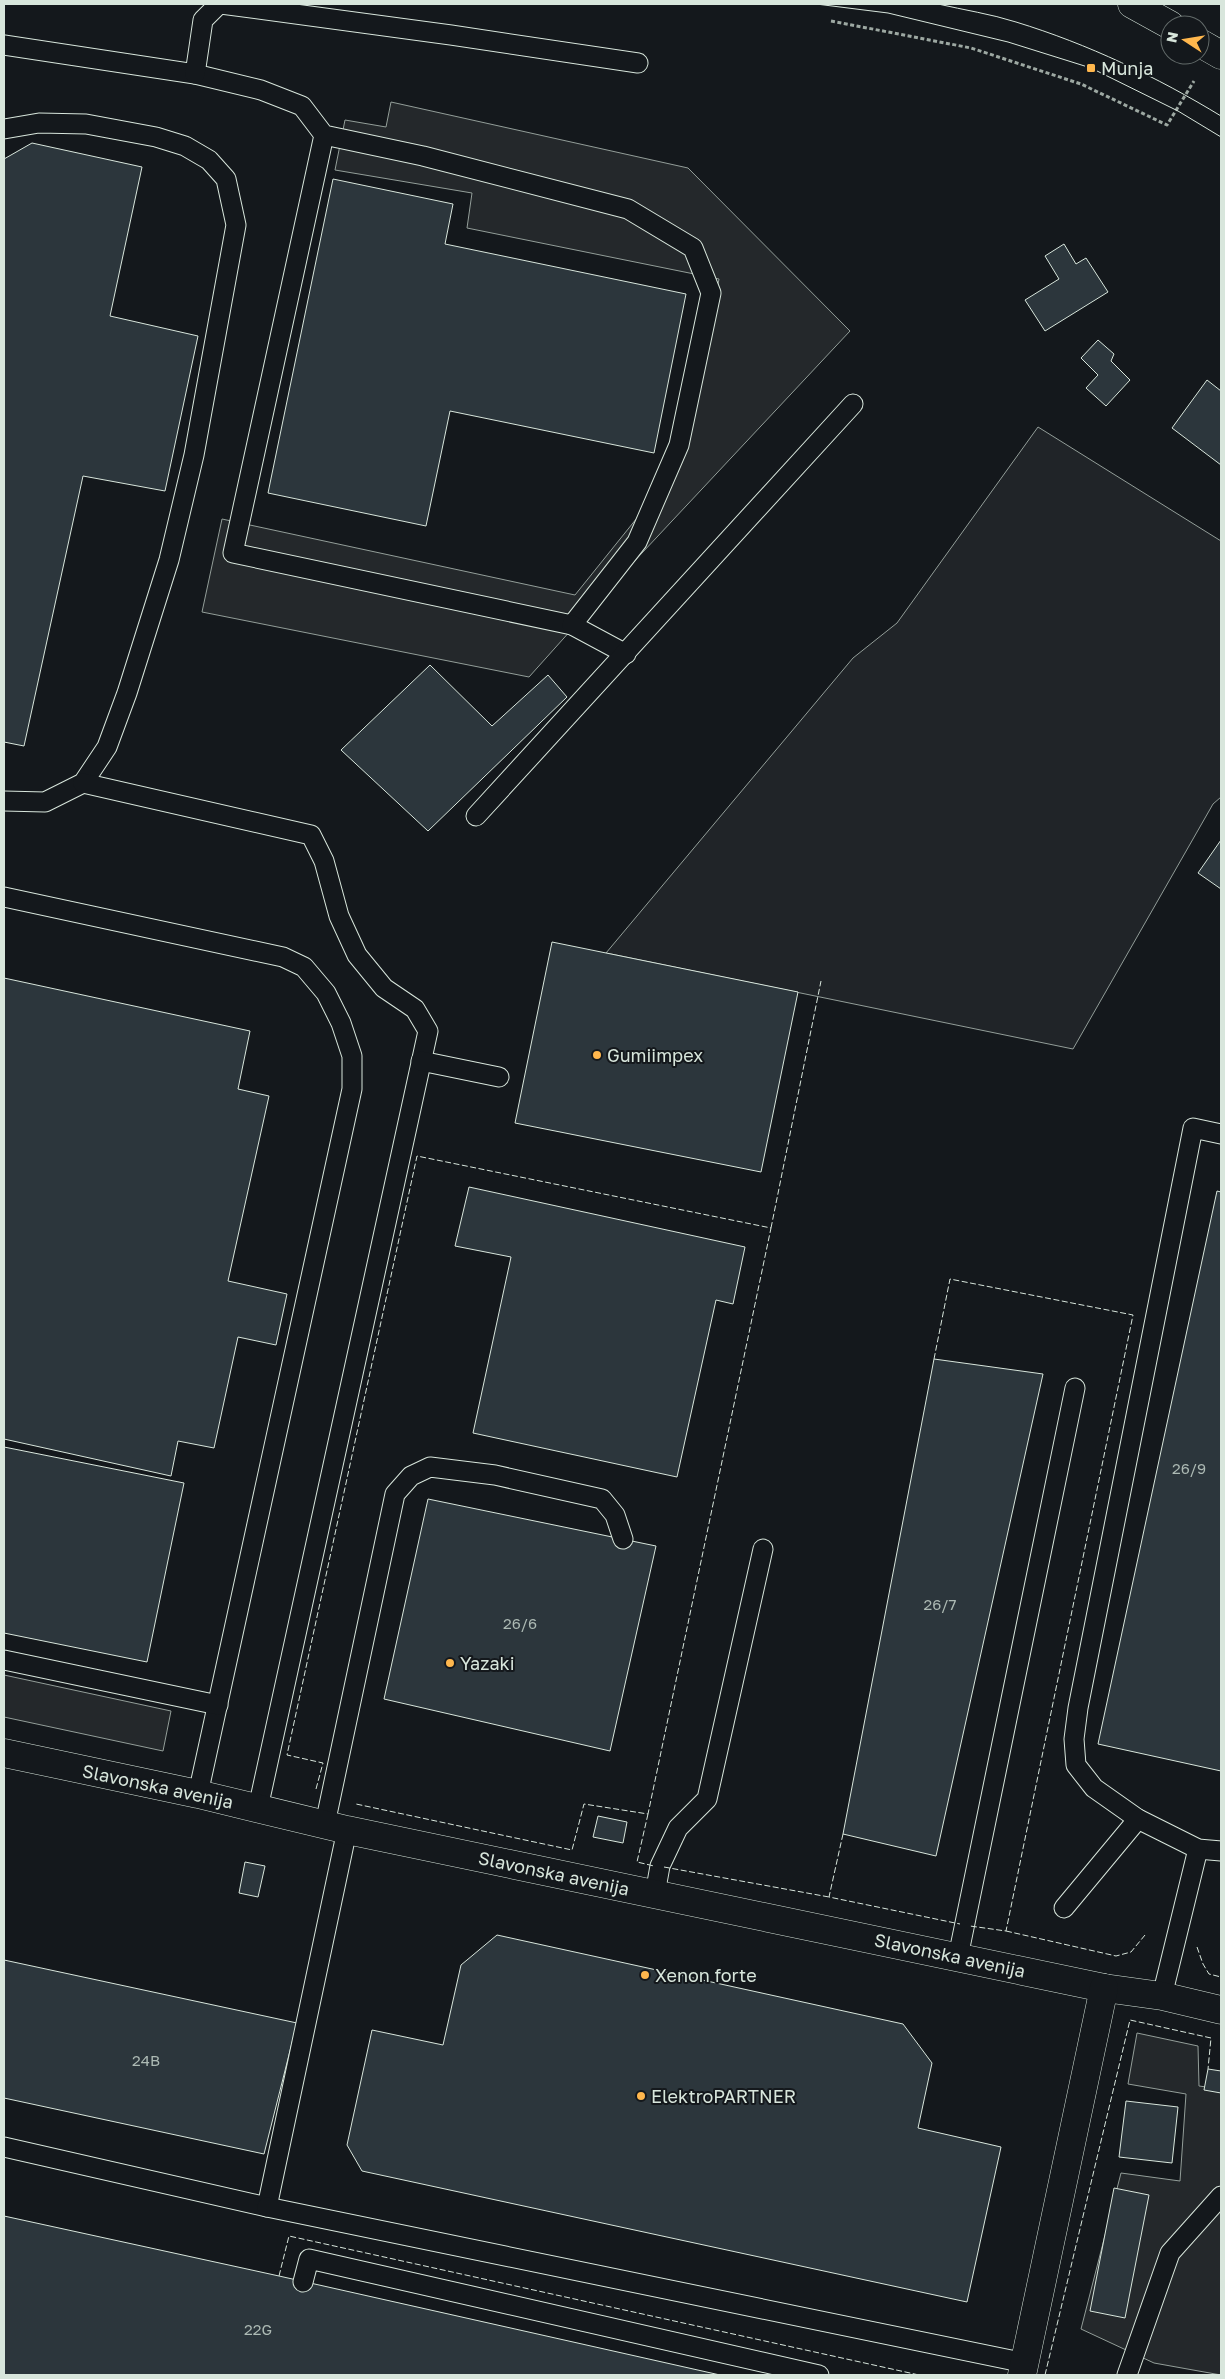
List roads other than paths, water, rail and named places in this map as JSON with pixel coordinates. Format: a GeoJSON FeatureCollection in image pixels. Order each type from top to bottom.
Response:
{"type":"FeatureCollection","features":[{"type":"Feature","properties":{"kind":"street"},"geometry":{"type":"LineString","coordinates":[[1132,4],[1160,19]]}},
{"type":"Feature","properties":{"kind":"street"},"geometry":{"type":"LineString","coordinates":[[1210,48],[1221,55]]}},
{"type":"Feature","properties":{"kind":"street","name":"Slavonska avenija"},"geometry":{"type":"LineString","coordinates":[[4,1753],[198,1794],[336,1827],[1104,1988],[1162,1996],[1221,2010]]}},
{"type":"Feature","properties":{"kind":"street"},"geometry":{"type":"LineString","coordinates":[[1024,2369],[1104,1988]]}},
{"type":"Feature","properties":{"kind":"lane"},"geometry":{"type":"LineString","coordinates":[[195,74],[204,20],[220,4],[451,34],[638,63]]}},
{"type":"Feature","properties":{"kind":"lane"},"geometry":{"type":"LineString","coordinates":[[4,45],[195,74],[261,90],[302,106],[324,135],[423,156],[628,209],[693,248],[711,293],[679,445],[637,542],[572,625]]}},
{"type":"Feature","properties":{"kind":"lane"},"geometry":{"type":"LineString","coordinates":[[4,129],[39,124],[86,124],[156,137],[185,146],[209,160],[226,180],[236,225],[194,455],[169,560],[127,693],[107,747],[83,783],[45,802],[4,801]]}},
{"type":"Feature","properties":{"kind":"lane"},"geometry":{"type":"LineString","coordinates":[[324,135],[233,553],[572,625],[626,654]]}},
{"type":"Feature","properties":{"kind":"lane"},"geometry":{"type":"LineString","coordinates":[[476,816],[853,404]]}},
{"type":"Feature","properties":{"kind":"lane"},"geometry":{"type":"LineString","coordinates":[[83,783],[311,835],[324,861],[339,916],[357,955],[384,988],[415,1009],[428,1031],[258,1808]]}},
{"type":"Feature","properties":{"kind":"lane"},"geometry":{"type":"LineString","coordinates":[[4,897],[283,957],[304,967],[326,993],[341,1022],[352,1056],[352,1089],[198,1794]]}},
{"type":"Feature","properties":{"kind":"lane"},"geometry":{"type":"LineString","coordinates":[[421,1061],[499,1077]]}},
{"type":"Feature","properties":{"kind":"lane"},"geometry":{"type":"LineString","coordinates":[[1221,1134],[1193,1128],[1074,1739],[1076,1765],[1094,1788],[1138,1819],[1198,1849],[1221,1851]]}},
{"type":"Feature","properties":{"kind":"lane"},"geometry":{"type":"LineString","coordinates":[[958,1957],[1075,1388]]}},
{"type":"Feature","properties":{"kind":"lane"},"geometry":{"type":"LineString","coordinates":[[267,2207],[395,1494],[411,1476],[430,1466],[495,1475],[602,1499],[615,1515],[622,1539]]}},
{"type":"Feature","properties":{"kind":"lane"},"geometry":{"type":"LineString","coordinates":[[655,1894],[660,1866],[678,1828],[707,1799],[763,1549]]}},
{"type":"Feature","properties":{"kind":"lane"},"geometry":{"type":"LineString","coordinates":[[4,1660],[218,1705]]}},
{"type":"Feature","properties":{"kind":"lane"},"geometry":{"type":"LineString","coordinates":[[1064,1908],[1138,1819]]}},
{"type":"Feature","properties":{"kind":"lane"},"geometry":{"type":"LineString","coordinates":[[1162,1996],[1198,1849]]}},
{"type":"Feature","properties":{"kind":"lane"},"geometry":{"type":"LineString","coordinates":[[4,2147],[267,2207],[1024,2369]]}},
{"type":"Feature","properties":{"kind":"lane"},"geometry":{"type":"LineString","coordinates":[[1127,2375],[1170,2253],[1221,2196]]}},
{"type":"Feature","properties":{"kind":"lane"},"geometry":{"type":"LineString","coordinates":[[303,2282],[309,2259],[819,2375]]}},
{"type":"Feature","properties":{"kind":"tram line"},"geometry":{"type":"LineString","coordinates":[[816,4],[888,13],[1008,42],[1091,68],[1178,111],[1221,137]]}},
{"type":"Feature","properties":{"kind":"tram line"},"geometry":{"type":"LineString","coordinates":[[938,4],[1007,19],[1069,40],[1147,75],[1221,116]]}},
{"type":"Feature","properties":{"kind":"place","name":"Munja"},"geometry":{"type":"Point","coordinates":[1091,68]}},
{"type":"Feature","properties":{"kind":"place","name":"Gumiimpex"},"geometry":{"type":"Point","coordinates":[597,1055]}},
{"type":"Feature","properties":{"kind":"place","name":"Yazaki"},"geometry":{"type":"Point","coordinates":[450,1663]}},
{"type":"Feature","properties":{"kind":"place","name":"Xenon forte"},"geometry":{"type":"Point","coordinates":[645,1975]}},
{"type":"Feature","properties":{"kind":"place","name":"ElektroPARTNER"},"geometry":{"type":"Point","coordinates":[641,2096]}}]}
